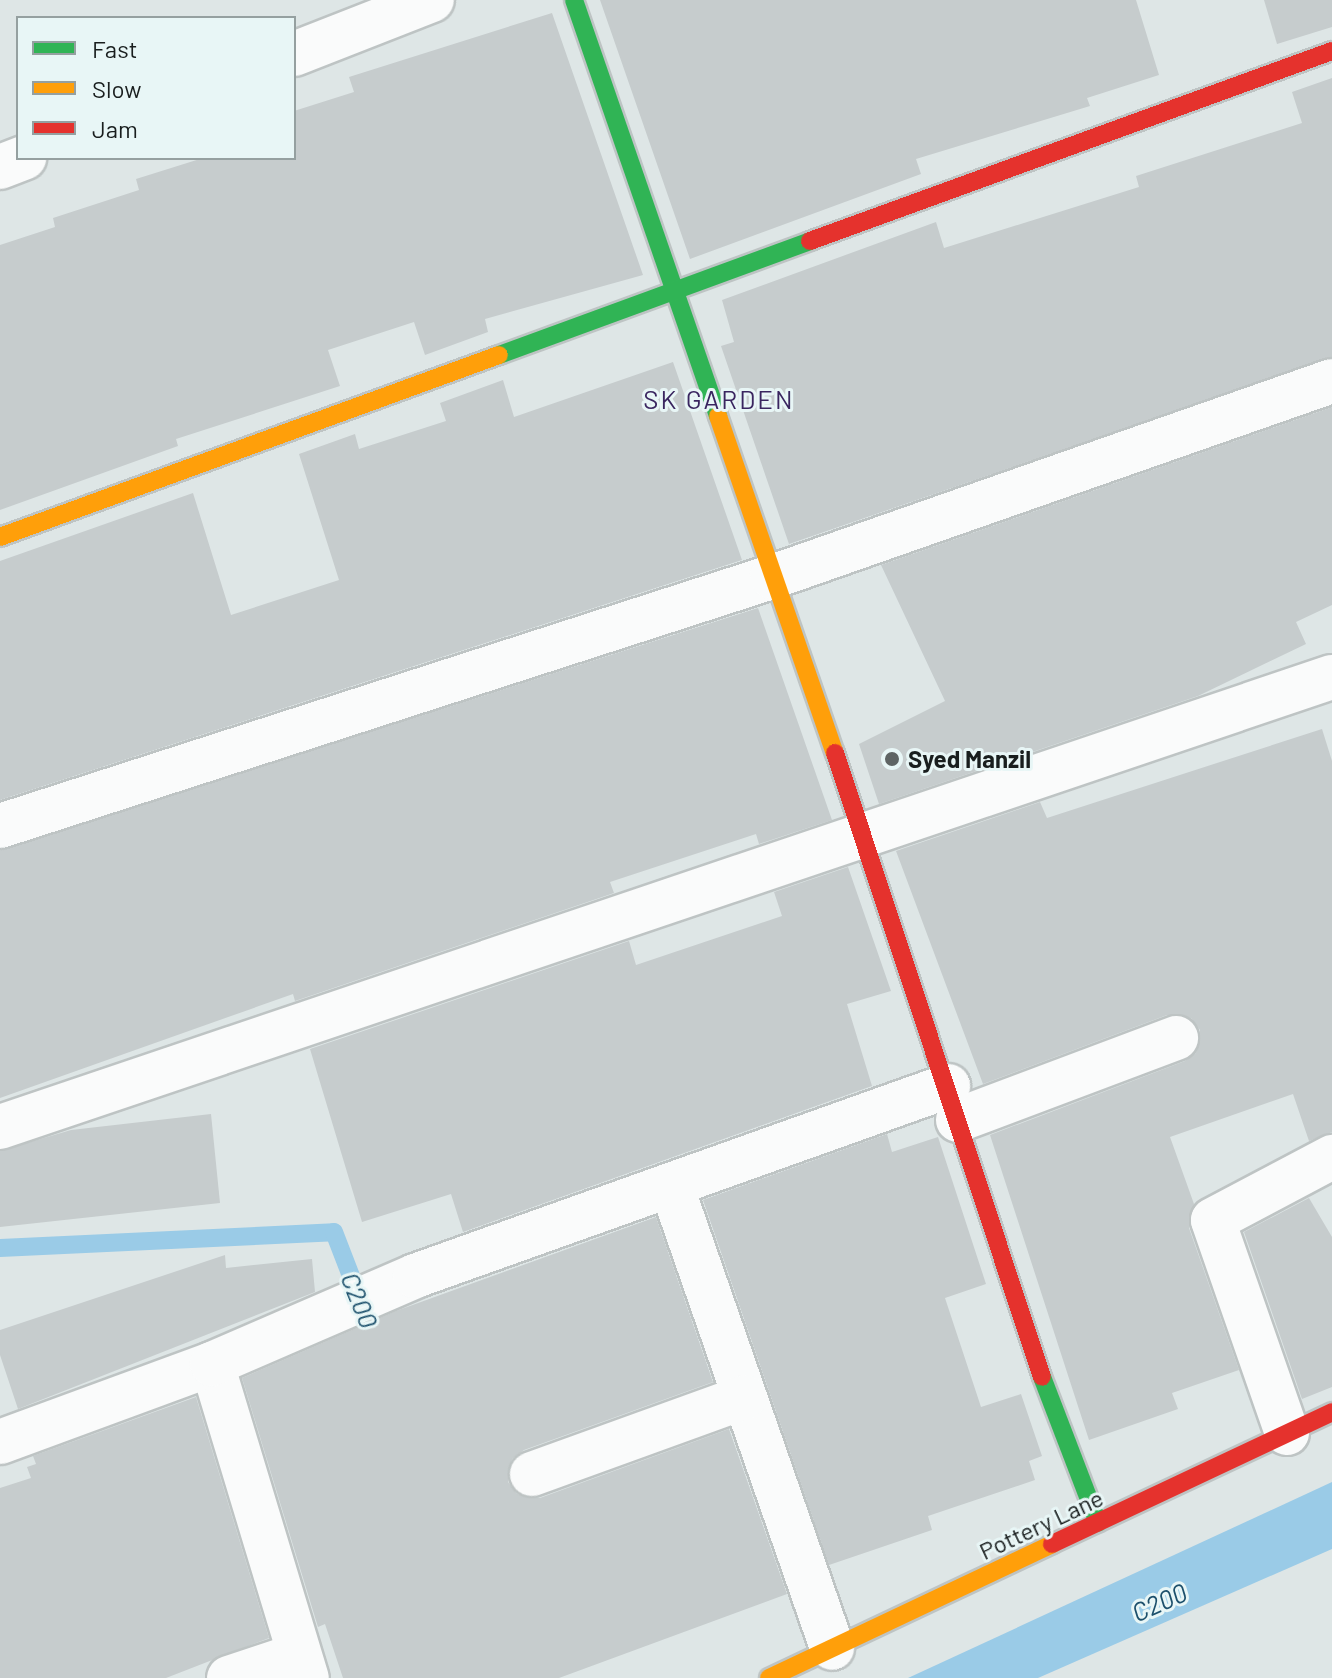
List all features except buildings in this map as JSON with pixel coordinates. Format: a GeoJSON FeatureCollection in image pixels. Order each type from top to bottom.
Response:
{"type":"FeatureCollection","features":[{"type":"Feature","properties":{"kind":"street"},"geometry":{"type":"LineString","coordinates":[[296,53],[432,0]]}},
{"type":"Feature","properties":{"kind":"street"},"geometry":{"type":"LineString","coordinates":[[574,0],[953,1103],[1063,1442],[1098,1523]]}},
{"type":"Feature","properties":{"kind":"street"},"geometry":{"type":"LineString","coordinates":[[0,537],[674,296],[1332,51]]}},
{"type":"Feature","properties":{"kind":"street"},"geometry":{"type":"LineString","coordinates":[[0,826],[772,577],[1332,381]]}},
{"type":"Feature","properties":{"kind":"street"},"geometry":{"type":"LineString","coordinates":[[0,1127],[861,832],[1332,677]]}},
{"type":"Feature","properties":{"kind":"street"},"geometry":{"type":"LineString","coordinates":[[0,1442],[212,1364],[387,1289],[671,1185],[1176,1038]]}},
{"type":"Feature","properties":{"kind":"street"},"geometry":{"type":"LineString","coordinates":[[1287,1433],[1213,1220],[1332,1157]]}},
{"type":"Feature","properties":{"kind":"street"},"geometry":{"type":"LineString","coordinates":[[671,1185],[832,1648]]}},
{"type":"Feature","properties":{"kind":"street"},"geometry":{"type":"LineString","coordinates":[[212,1364],[302,1666],[229,1678]]}},
{"type":"Feature","properties":{"kind":"street"},"geometry":{"type":"LineString","coordinates":[[532,1474],[745,1397]]}},
{"type":"Feature","properties":{"kind":"street","name":"Pottery Lane"},"geometry":{"type":"LineString","coordinates":[[769,1678],[1332,1412]]}},
{"type":"Feature","properties":{"kind":"water"},"geometry":{"type":"Polygon","coordinates":[[[1332,1482],[1332,1549],[1038,1678],[908,1678],[1332,1482]]]}},
{"type":"Feature","properties":{"kind":"waterway","name":"C200"},"geometry":{"type":"LineString","coordinates":[[0,1248],[334,1232],[361,1302]]}},
{"type":"Feature","properties":{"kind":"traffic: fast"},"geometry":{"type":"LineString","coordinates":[[574,0],[718,416]]}},
{"type":"Feature","properties":{"kind":"traffic: fast"},"geometry":{"type":"LineString","coordinates":[[499,355],[810,241]]}},
{"type":"Feature","properties":{"kind":"traffic: fast"},"geometry":{"type":"LineString","coordinates":[[1042,1377],[1098,1523]]}},
{"type":"Feature","properties":{"kind":"traffic: slow"},"geometry":{"type":"LineString","coordinates":[[0,537],[499,355]]}},
{"type":"Feature","properties":{"kind":"traffic: slow"},"geometry":{"type":"LineString","coordinates":[[718,416],[835,753]]}},
{"type":"Feature","properties":{"kind":"traffic: slow"},"geometry":{"type":"LineString","coordinates":[[769,1678],[1052,1544]]}},
{"type":"Feature","properties":{"kind":"traffic: jam"},"geometry":{"type":"LineString","coordinates":[[810,241],[1332,51]]}},
{"type":"Feature","properties":{"kind":"traffic: jam"},"geometry":{"type":"LineString","coordinates":[[835,753],[1042,1377]]}},
{"type":"Feature","properties":{"kind":"traffic: jam"},"geometry":{"type":"LineString","coordinates":[[1052,1544],[1332,1412]]}},
{"type":"Feature","properties":{"kind":"place","name":"Syed Manzil"},"geometry":{"type":"Point","coordinates":[892,759]}},
{"type":"Feature","properties":{"kind":"district","name":"SK GARDEN"},"geometry":{"type":"Point","coordinates":[719,399]}}]}
